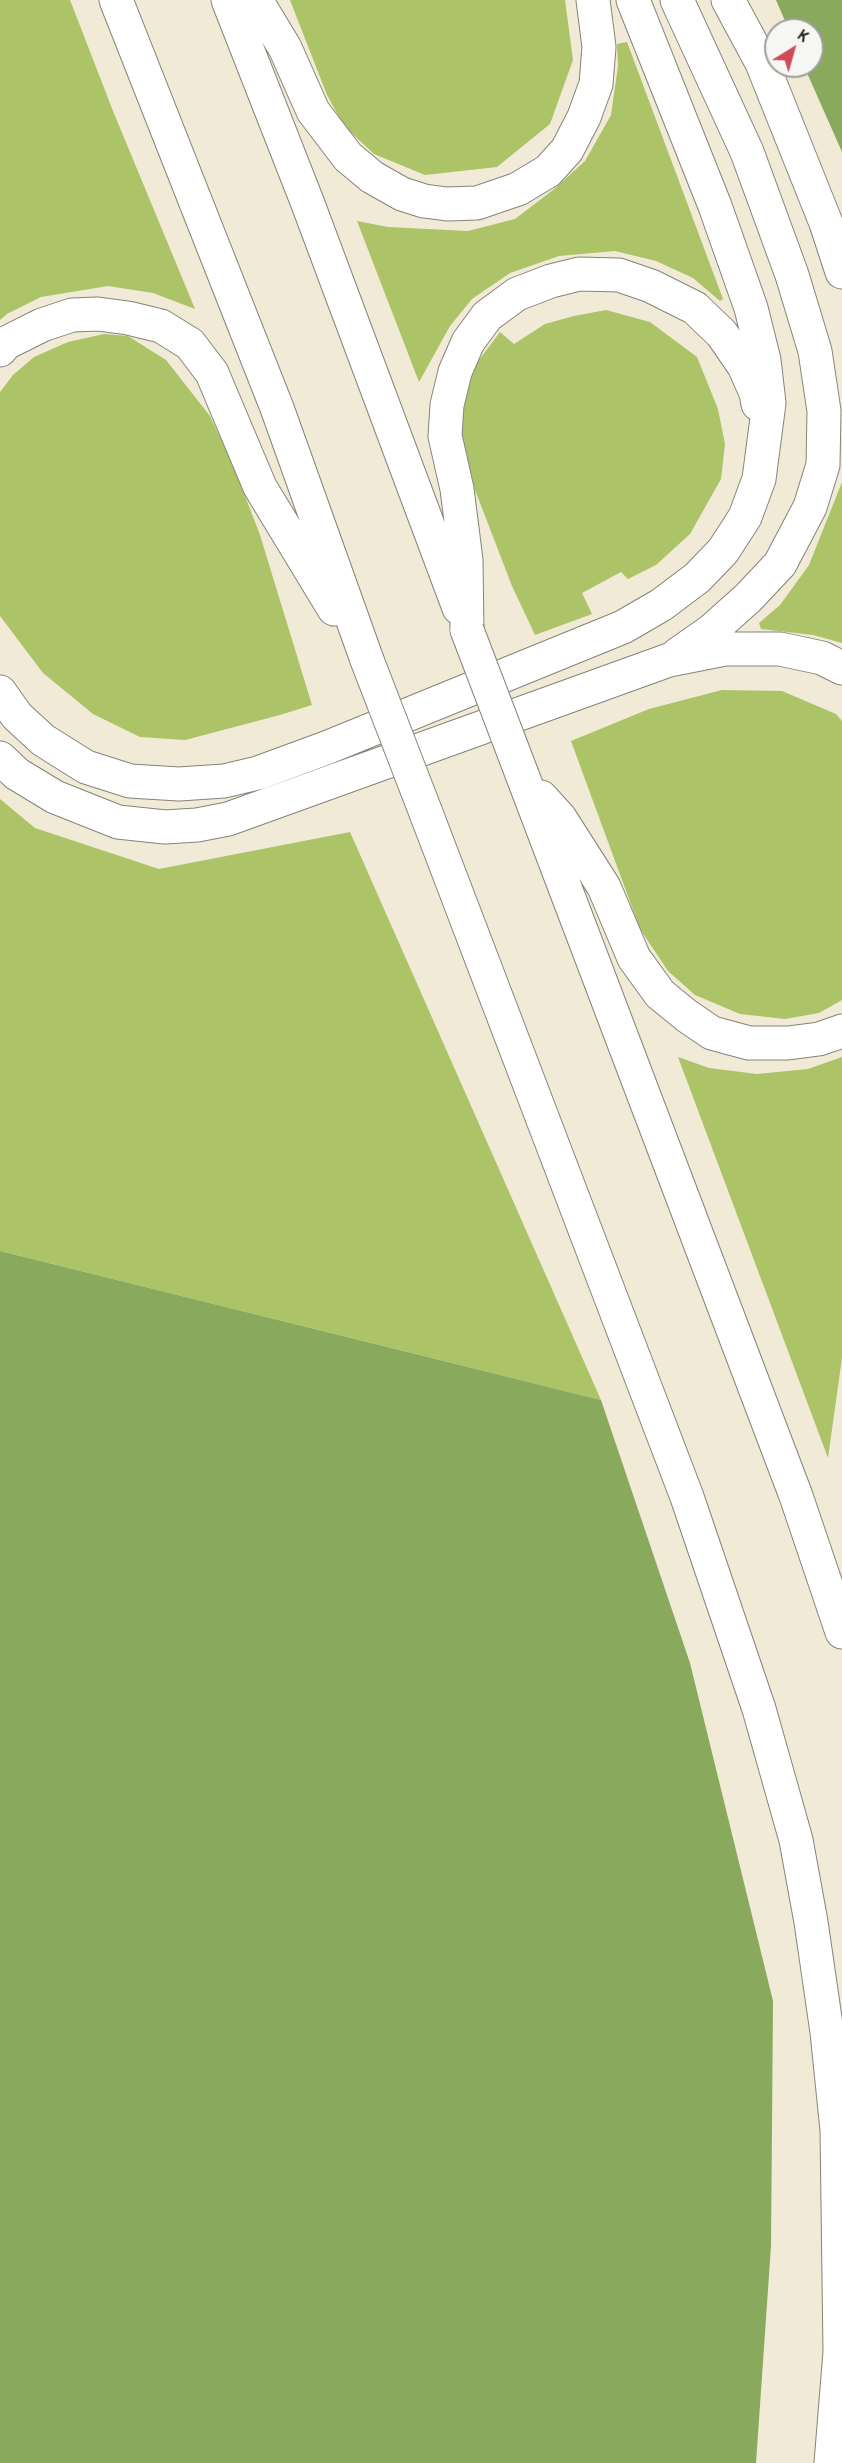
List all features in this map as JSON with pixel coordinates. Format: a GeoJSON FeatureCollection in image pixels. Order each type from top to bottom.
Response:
{"type":"FeatureCollection","features":[{"type":"Feature","properties":{"kind":"highway"},"geometry":{"type":"LineString","coordinates":[[116,0],[277,408],[367,660],[687,1497],[759,1708],[796,1840],[827,2032],[837,2130],[840,2352],[831,2463]]}},
{"type":"Feature","properties":{"kind":"highway"},"geometry":{"type":"LineString","coordinates":[[228,0],[308,204],[783,1462],[842,1632]]}},
{"type":"Feature","properties":{"kind":"highway"},"geometry":{"type":"LineString","coordinates":[[256,0],[285,48],[312,111],[348,157],[372,177],[402,194],[424,201],[447,204],[477,203],[518,189],[548,171],[567,150],[584,117],[596,84],[599,47],[593,0]]}},
{"type":"Feature","properties":{"kind":"highway"},"geometry":{"type":"LineString","coordinates":[[0,692],[17,716],[43,740],[86,767],[130,781],[179,784],[224,781],[258,773],[623,627],[661,604],[697,578],[723,551],[745,517],[759,479],[769,403],[764,360],[751,308],[715,206],[633,0]]}},
{"type":"Feature","properties":{"kind":"highway"},"geometry":{"type":"LineString","coordinates":[[669,660],[711,631],[748,598],[780,564],[810,507],[823,465],[824,411],[815,351],[792,275],[747,152],[676,0]]}},
{"type":"Feature","properties":{"kind":"highway"},"geometry":{"type":"LineString","coordinates":[[728,0],[762,63],[826,223],[842,272]]}},
{"type":"Feature","properties":{"kind":"highway"},"geometry":{"type":"LineString","coordinates":[[467,630],[466,560],[457,489],[445,436],[447,405],[455,372],[468,342],[487,316],[517,294],[551,281],[579,274],[618,275],[651,286],[695,308],[722,334],[744,366],[756,393],[765,447]]}},
{"type":"Feature","properties":{"kind":"highway"},"geometry":{"type":"LineString","coordinates":[[0,350],[6,343],[42,325],[72,315],[98,314],[161,326],[190,344],[212,373],[260,486],[367,660]]}},
{"type":"Feature","properties":{"kind":"highway"},"geometry":{"type":"LineString","coordinates":[[0,758],[17,774],[55,796],[108,819],[165,827],[197,825],[228,819],[669,660],[725,649],[780,649],[822,658],[842,669]]}},
{"type":"Feature","properties":{"kind":"highway"},"geometry":{"type":"LineString","coordinates":[[523,777],[560,818],[604,887],[634,958],[660,994],[687,1016],[712,1033],[749,1043],[798,1042],[819,1039],[842,1031]]}},
{"type":"Feature","properties":{"kind":"green space"},"geometry":{"type":"Polygon","coordinates":[[[0,0],[70,0],[195,309],[153,293],[108,286],[41,297],[7,314],[0,320],[0,0]]]}},
{"type":"Feature","properties":{"kind":"green space"},"geometry":{"type":"Polygon","coordinates":[[[290,0],[565,0],[573,60],[550,124],[497,167],[425,175],[374,154],[344,126],[327,95],[290,0]]]}},
{"type":"Feature","properties":{"kind":"green space"},"geometry":{"type":"Polygon","coordinates":[[[776,0],[842,0],[842,152],[809,78],[824,78],[824,18],[784,18],[776,0]]]}},
{"type":"Feature","properties":{"kind":"green space"},"geometry":{"type":"Polygon","coordinates":[[[627,42],[723,299],[720,301],[693,278],[656,261],[615,251],[559,256],[510,273],[472,299],[450,326],[419,382],[357,221],[388,227],[468,231],[515,219],[553,190],[585,161],[611,115],[618,66],[617,44],[627,42]]]}},
{"type":"Feature","properties":{"kind":"green space"},"geometry":{"type":"Polygon","coordinates":[[[606,310],[650,322],[697,357],[718,409],[725,444],[721,479],[690,534],[656,565],[628,579],[621,572],[582,593],[592,614],[535,635],[512,586],[475,490],[461,431],[466,394],[476,364],[500,332],[514,344],[545,324],[606,310]]]}},
{"type":"Feature","properties":{"kind":"green space"},"geometry":{"type":"Polygon","coordinates":[[[104,334],[128,336],[166,360],[210,416],[232,462],[260,535],[312,705],[185,740],[140,737],[93,714],[43,673],[0,616],[0,392],[13,375],[34,357],[68,342],[104,334]]]}},
{"type":"Feature","properties":{"kind":"green space"},"geometry":{"type":"Polygon","coordinates":[[[842,482],[842,643],[813,635],[761,629],[759,623],[780,605],[809,565],[842,482]]]}},
{"type":"Feature","properties":{"kind":"green space"},"geometry":{"type":"Polygon","coordinates":[[[722,690],[782,691],[836,714],[842,721],[842,1000],[819,1013],[785,1019],[740,1014],[695,995],[668,971],[640,929],[571,741],[649,709],[722,690]]]}},
{"type":"Feature","properties":{"kind":"green space"},"geometry":{"type":"Polygon","coordinates":[[[0,799],[35,828],[159,869],[350,832],[601,1400],[0,1251],[0,799]]]}},
{"type":"Feature","properties":{"kind":"green space"},"geometry":{"type":"Polygon","coordinates":[[[678,1057],[709,1068],[757,1074],[808,1069],[842,1057],[842,1358],[828,1458],[678,1057]]]}},
{"type":"Feature","properties":{"kind":"green space"},"geometry":{"type":"Polygon","coordinates":[[[0,1251],[601,1400],[690,1663],[773,2001],[771,2246],[756,2463],[0,2463],[0,1251]]]}}]}
